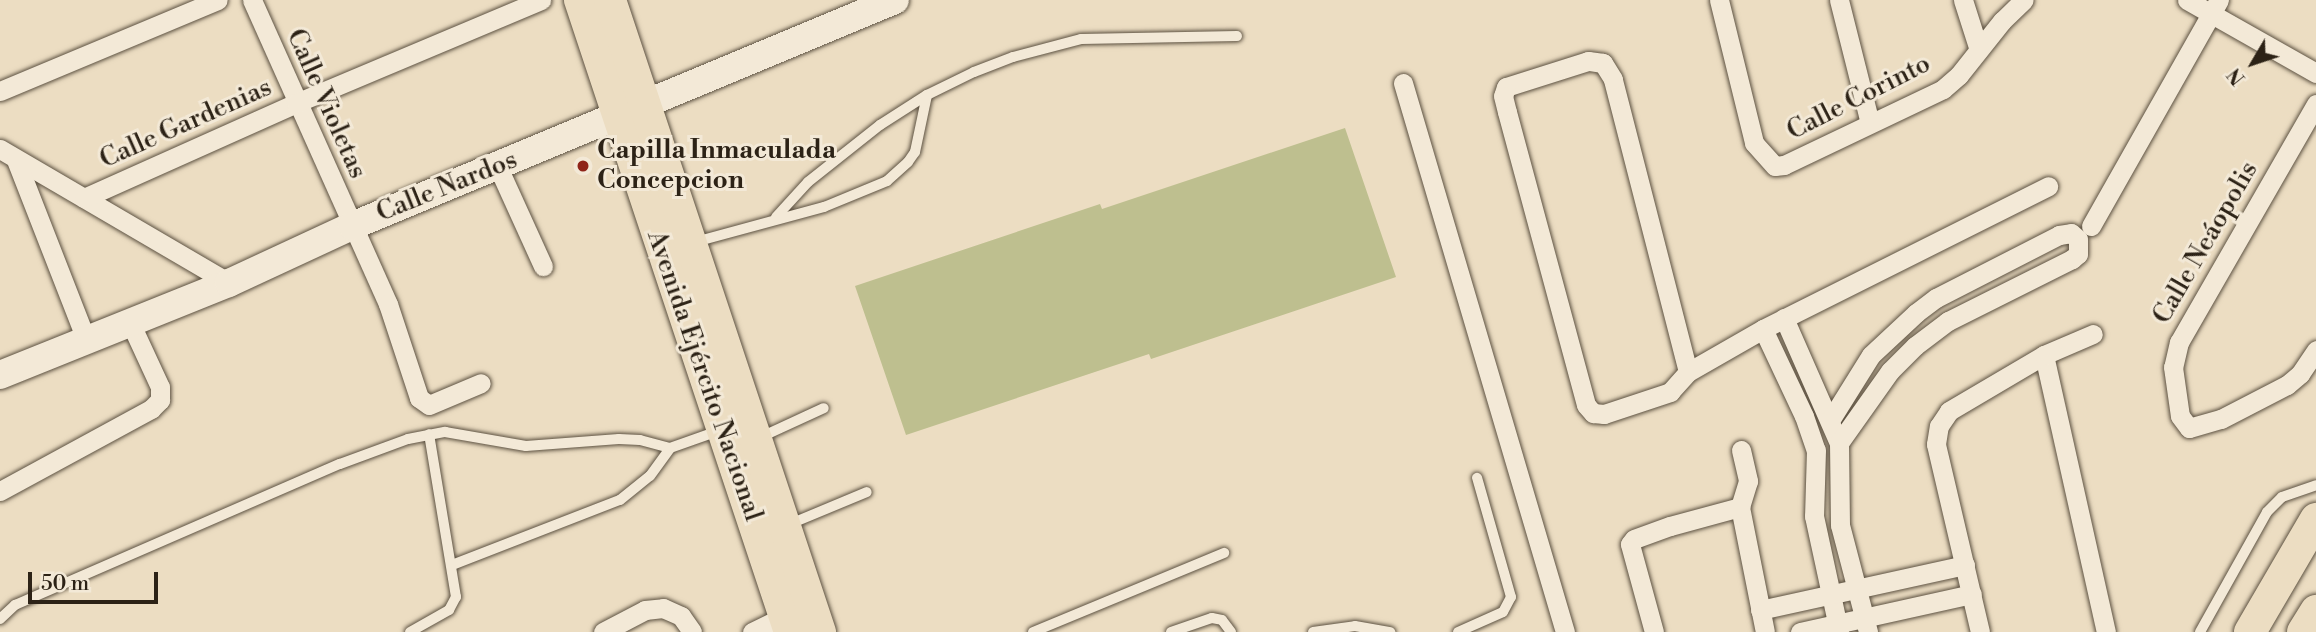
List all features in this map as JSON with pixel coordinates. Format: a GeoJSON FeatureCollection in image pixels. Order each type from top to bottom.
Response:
{"type":"FeatureCollection","features":[{"type":"Feature","properties":{"kind":"main road","name":"Avenida Ejército Nacional"},"geometry":{"type":"LineString","coordinates":[[580,0],[631,111],[771,532],[820,632]]}},
{"type":"Feature","properties":{"kind":"main road","name":"Avenida Ejército Nacional"},"geometry":{"type":"LineString","coordinates":[[610,0],[631,111]]}},
{"type":"Feature","properties":{"kind":"main road"},"geometry":{"type":"LineString","coordinates":[[2250,632],[2316,519]]}},
{"type":"Feature","properties":{"kind":"main road","name":"Avenida Ejército Nacional"},"geometry":{"type":"LineString","coordinates":[[771,532],[787,624]]}},
{"type":"Feature","properties":{"kind":"main road"},"geometry":{"type":"LineString","coordinates":[[2304,632],[2316,611]]}},
{"type":"Feature","properties":{"kind":"street"},"geometry":{"type":"LineString","coordinates":[[0,91],[218,0]]}},
{"type":"Feature","properties":{"kind":"street","name":"Calle Violetas"},"geometry":{"type":"LineString","coordinates":[[252,0],[398,330],[419,398],[429,405],[481,383]]}},
{"type":"Feature","properties":{"kind":"street","name":"Calle Gardenias"},"geometry":{"type":"LineString","coordinates":[[84,198],[296,103],[541,0]]}},
{"type":"Feature","properties":{"kind":"street","name":"Calle Nardos"},"geometry":{"type":"LineString","coordinates":[[0,375],[229,283],[352,226],[895,0]]}},
{"type":"Feature","properties":{"kind":"street","name":"Calle Corinto"},"geometry":{"type":"LineString","coordinates":[[1719,0],[1754,143],[1767,161],[1775,166],[1784,165],[1943,89],[1959,75],[2024,0]]}},
{"type":"Feature","properties":{"kind":"street"},"geometry":{"type":"LineString","coordinates":[[1839,0],[1870,123]]}},
{"type":"Feature","properties":{"kind":"street"},"geometry":{"type":"LineString","coordinates":[[1963,0],[1979,50]]}},
{"type":"Feature","properties":{"kind":"street"},"geometry":{"type":"LineString","coordinates":[[2187,0],[2216,6],[2316,73]]}},
{"type":"Feature","properties":{"kind":"street"},"geometry":{"type":"LineString","coordinates":[[2091,226],[2216,6]]}},
{"type":"Feature","properties":{"kind":"street"},"geometry":{"type":"LineString","coordinates":[[1688,372],[1617,93],[1603,63],[1587,61],[1506,87],[1503,96],[1507,112],[1586,405],[1593,412],[1604,414],[1670,392],[1688,372],[1784,318],[2048,186]]}},
{"type":"Feature","properties":{"kind":"street"},"geometry":{"type":"LineString","coordinates":[[1403,82],[1566,632]]}},
{"type":"Feature","properties":{"kind":"street","name":"Calle Neáopolis"},"geometry":{"type":"LineString","coordinates":[[2316,104],[2179,342],[2172,367],[2180,416],[2189,428],[2221,419],[2287,385],[2300,374],[2316,350]]}},
{"type":"Feature","properties":{"kind":"street"},"geometry":{"type":"LineString","coordinates":[[8,154],[229,283]]}},
{"type":"Feature","properties":{"kind":"street"},"geometry":{"type":"LineString","coordinates":[[8,154],[86,340]]}},
{"type":"Feature","properties":{"kind":"street"},"geometry":{"type":"LineString","coordinates":[[498,167],[543,267]]}},
{"type":"Feature","properties":{"kind":"street"},"geometry":{"type":"LineString","coordinates":[[1831,419],[1871,355],[1916,313],[1937,298],[2059,235],[2071,233],[2078,239],[2078,254],[2072,259],[1948,321],[1915,345],[1890,371],[1839,443]]}},
{"type":"Feature","properties":{"kind":"street"},"geometry":{"type":"LineString","coordinates":[[1784,318],[1831,419],[1839,443],[1840,525],[1866,624]]}},
{"type":"Feature","properties":{"kind":"street"},"geometry":{"type":"LineString","coordinates":[[0,491],[151,408],[160,400],[160,387],[130,322]]}},
{"type":"Feature","properties":{"kind":"street"},"geometry":{"type":"LineString","coordinates":[[1763,330],[1808,425],[1816,450],[1814,516],[1838,627]]}},
{"type":"Feature","properties":{"kind":"street"},"geometry":{"type":"LineString","coordinates":[[1980,632],[1936,444],[1939,426],[1949,411],[2044,355],[2093,334]]}},
{"type":"Feature","properties":{"kind":"street"},"geometry":{"type":"LineString","coordinates":[[2044,355],[2106,632]]}},
{"type":"Feature","properties":{"kind":"street"},"geometry":{"type":"LineString","coordinates":[[1741,450],[1748,481],[1740,507],[1765,632]]}},
{"type":"Feature","properties":{"kind":"street"},"geometry":{"type":"LineString","coordinates":[[1654,632],[1630,544],[1670,526],[1740,507]]}},
{"type":"Feature","properties":{"kind":"street"},"geometry":{"type":"LineString","coordinates":[[1760,610],[1965,565]]}},
{"type":"Feature","properties":{"kind":"street"},"geometry":{"type":"LineString","coordinates":[[1800,632],[1866,624],[1972,594]]}},
{"type":"Feature","properties":{"kind":"street"},"geometry":{"type":"LineString","coordinates":[[603,632],[645,610],[663,607],[681,616],[692,632]]}},
{"type":"Feature","properties":{"kind":"street"},"geometry":{"type":"LineString","coordinates":[[752,632],[787,624]]}},
{"type":"Feature","properties":{"kind":"lane"},"geometry":{"type":"LineString","coordinates":[[776,218],[808,182],[842,154],[927,95],[1013,57],[1081,39],[1237,36]]}},
{"type":"Feature","properties":{"kind":"lane"},"geometry":{"type":"LineString","coordinates":[[676,248],[776,218],[824,207],[887,181],[899,172],[915,152],[927,95]]}},
{"type":"Feature","properties":{"kind":"lane"},"geometry":{"type":"LineString","coordinates":[[0,619],[16,605],[328,469],[429,434],[464,434],[526,446],[619,439],[640,440],[670,448],[739,435],[824,408]]}},
{"type":"Feature","properties":{"kind":"lane"},"geometry":{"type":"LineString","coordinates":[[410,632],[439,617],[453,604],[456,590],[429,434]]}},
{"type":"Feature","properties":{"kind":"lane"},"geometry":{"type":"LineString","coordinates":[[452,565],[620,500],[650,476],[670,448]]}},
{"type":"Feature","properties":{"kind":"lane"},"geometry":{"type":"LineString","coordinates":[[1458,632],[1503,612],[1511,597],[1477,478]]}},
{"type":"Feature","properties":{"kind":"lane"},"geometry":{"type":"LineString","coordinates":[[2200,632],[2267,512],[2282,497],[2316,485]]}},
{"type":"Feature","properties":{"kind":"lane"},"geometry":{"type":"LineString","coordinates":[[771,532],[867,492]]}},
{"type":"Feature","properties":{"kind":"lane"},"geometry":{"type":"LineString","coordinates":[[1033,632],[1224,552]]}},
{"type":"Feature","properties":{"kind":"lane"},"geometry":{"type":"LineString","coordinates":[[1171,632],[1212,618],[1222,620],[1231,632]]}},
{"type":"Feature","properties":{"kind":"lane"},"geometry":{"type":"LineString","coordinates":[[1313,632],[1355,626],[1390,632]]}},
{"type":"Feature","properties":{"kind":"green space"},"geometry":{"type":"Polygon","coordinates":[[[1345,128],[1396,277],[1151,359],[1149,354],[906,435],[855,286],[1100,204],[1102,209],[1345,128]]]}},
{"type":"Feature","properties":{"kind":"place","name":"Capilla Inmaculada Concepcion"},"geometry":{"type":"Point","coordinates":[583,166]}}]}
